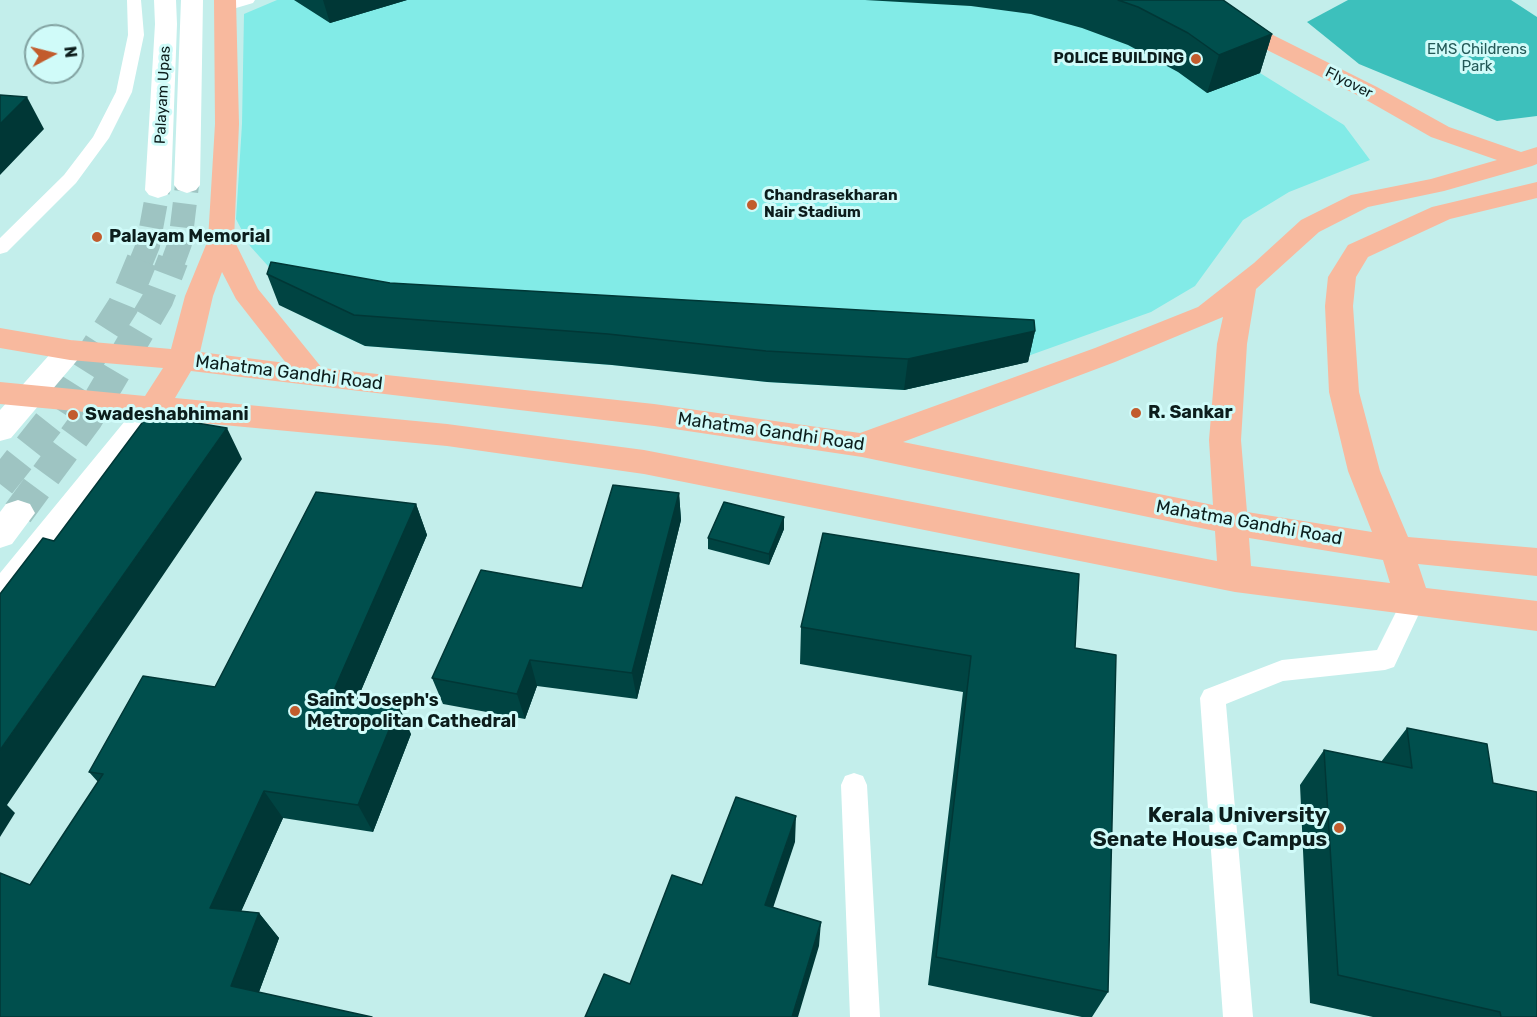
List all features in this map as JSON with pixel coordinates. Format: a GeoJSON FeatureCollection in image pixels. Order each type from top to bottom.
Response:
{"type":"FeatureCollection","features":[{"type":"Feature","properties":{"kind":"main road","name":"Palayam Upas"},"geometry":{"type":"LineString","coordinates":[[158,190],[166,24],[165,0]]}},
{"type":"Feature","properties":{"kind":"main road","name":"Palayam Upas"},"geometry":{"type":"LineString","coordinates":[[187,185],[192,0]]}},
{"type":"Feature","properties":{"kind":"main road","name":"Flyover"},"geometry":{"type":"LineString","coordinates":[[1177,0],[1255,35],[1440,132],[1530,157]]}},
{"type":"Feature","properties":{"kind":"main road"},"geometry":{"type":"LineString","coordinates":[[0,598],[154,407],[183,360],[199,296],[220,240],[233,2]]}},
{"type":"Feature","properties":{"kind":"main road"},"geometry":{"type":"LineString","coordinates":[[862,445],[1043,376],[1105,355],[1208,314],[1264,269],[1310,226],[1360,201],[1435,186],[1530,157]]}},
{"type":"Feature","properties":{"kind":"main road"},"geometry":{"type":"LineString","coordinates":[[1413,601],[1396,549],[1364,471],[1344,392],[1339,306],[1342,277],[1358,251],[1441,213],[1537,190]]}},
{"type":"Feature","properties":{"kind":"main road"},"geometry":{"type":"LineString","coordinates":[[220,240],[246,293],[313,377]]}},
{"type":"Feature","properties":{"kind":"main road"},"geometry":{"type":"LineString","coordinates":[[1235,578],[1225,440],[1232,344],[1243,286]]}},
{"type":"Feature","properties":{"kind":"main road","name":"Mahatma Gandhi Road"},"geometry":{"type":"LineString","coordinates":[[0,338],[70,350],[183,360],[313,377],[654,415],[862,445],[1232,522],[1396,549],[1537,562]]}},
{"type":"Feature","properties":{"kind":"main road"},"geometry":{"type":"LineString","coordinates":[[0,430],[15,395],[70,350]]}},
{"type":"Feature","properties":{"kind":"main road"},"geometry":{"type":"LineString","coordinates":[[15,395],[447,435],[644,462],[1235,578],[1537,616]]}},
{"type":"Feature","properties":{"kind":"lane"},"geometry":{"type":"LineString","coordinates":[[0,248],[70,179],[101,138],[124,92],[136,35],[134,0]]}},
{"type":"Feature","properties":{"kind":"lane"},"geometry":{"type":"LineString","coordinates":[[1238,1017],[1213,698],[1282,671],[1384,660],[1413,601]]}},
{"type":"Feature","properties":{"kind":"lane"},"geometry":{"type":"LineString","coordinates":[[854,784],[865,1017]]}},
{"type":"Feature","properties":{"kind":"shaded area","name":"Chandrasekharan Nair Stadium"},"geometry":{"type":"Polygon","coordinates":[[[277,0],[1131,0],[1220,44],[1260,73],[1344,125],[1370,160],[1289,192],[1243,220],[1195,286],[1151,312],[983,372],[904,390],[766,382],[649,368],[365,346],[322,326],[250,246],[236,219],[242,124],[244,14],[277,0]]]}},
{"type":"Feature","properties":{"kind":"green space","name":"EMS Childrens Park"},"geometry":{"type":"Polygon","coordinates":[[[1348,0],[1511,0],[1537,17],[1537,116],[1497,121],[1359,64],[1307,22],[1348,0]]]}},
{"type":"Feature","properties":{"kind":"building"},"geometry":{"type":"Polygon","coordinates":[[[1118,0],[1223,0],[1272,34],[1219,55],[1188,33],[1138,7],[1118,0]]]}},
{"type":"Feature","properties":{"kind":"building"},"geometry":{"type":"Polygon","coordinates":[[[0,95],[27,97],[0,124],[0,95]]]}},
{"type":"Feature","properties":{"kind":"building"},"geometry":{"type":"Polygon","coordinates":[[[271,262],[390,283],[1034,320],[1035,331],[908,359],[766,351],[608,334],[354,315],[267,274],[271,262]]]}},
{"type":"Feature","properties":{"kind":"building"},"geometry":{"type":"Polygon","coordinates":[[[148,415],[227,428],[0,750],[0,594],[43,538],[54,541],[148,415]]]}},
{"type":"Feature","properties":{"kind":"building"},"geometry":{"type":"Polygon","coordinates":[[[613,485],[679,493],[632,673],[530,660],[517,694],[432,678],[481,570],[582,588],[613,485]]]}},
{"type":"Feature","properties":{"kind":"building"},"geometry":{"type":"Polygon","coordinates":[[[316,492],[416,504],[331,697],[399,706],[358,805],[264,791],[210,908],[259,913],[231,986],[372,1017],[0,1017],[0,873],[30,885],[103,774],[89,772],[143,676],[215,687],[316,492]]]}},
{"type":"Feature","properties":{"kind":"building"},"geometry":{"type":"Polygon","coordinates":[[[724,502],[784,517],[769,554],[708,538],[724,502]]]}},
{"type":"Feature","properties":{"kind":"building"},"geometry":{"type":"Polygon","coordinates":[[[823,533],[1079,574],[1075,648],[1116,655],[1108,992],[936,957],[971,656],[801,627],[823,533]]]}},
{"type":"Feature","properties":{"kind":"building"},"geometry":{"type":"Polygon","coordinates":[[[1407,728],[1487,744],[1493,783],[1537,792],[1537,1017],[1501,1017],[1500,1012],[1338,975],[1324,750],[1412,768],[1407,728]]]}},
{"type":"Feature","properties":{"kind":"building"},"geometry":{"type":"Polygon","coordinates":[[[736,797],[796,816],[765,905],[821,922],[792,1017],[585,1017],[604,974],[630,984],[672,875],[702,885],[736,797]]]}},
{"type":"Feature","properties":{"kind":"tunnel"},"geometry":{"type":"LineString","coordinates":[[173,262],[180,243],[187,185]]}},
{"type":"Feature","properties":{"kind":"tunnel"},"geometry":{"type":"LineString","coordinates":[[141,262],[148,245],[158,190]]}},
{"type":"Feature","properties":{"kind":"tunnel"},"geometry":{"type":"LineString","coordinates":[[0,484],[49,422],[123,306],[142,260]]}},
{"type":"Feature","properties":{"kind":"tunnel"},"geometry":{"type":"LineString","coordinates":[[18,513],[88,418],[158,299],[173,260]]}},
{"type":"Feature","properties":{"kind":"place","name":"POLICE BUILDING"},"geometry":{"type":"Point","coordinates":[1196,59]}},
{"type":"Feature","properties":{"kind":"place","name":"Chandrasekharan Nair Stadium"},"geometry":{"type":"Point","coordinates":[752,205]}},
{"type":"Feature","properties":{"kind":"place","name":"Palayam Memorial"},"geometry":{"type":"Point","coordinates":[97,237]}},
{"type":"Feature","properties":{"kind":"place","name":"R. Sankar"},"geometry":{"type":"Point","coordinates":[1136,413]}},
{"type":"Feature","properties":{"kind":"place","name":"Swadeshabhimani"},"geometry":{"type":"Point","coordinates":[73,415]}},
{"type":"Feature","properties":{"kind":"place","name":"Saint Joseph's Metropolitan Cathedral"},"geometry":{"type":"Point","coordinates":[295,711]}},
{"type":"Feature","properties":{"kind":"place","name":"Kerala University Senate House Campus"},"geometry":{"type":"Point","coordinates":[1339,828]}}]}
